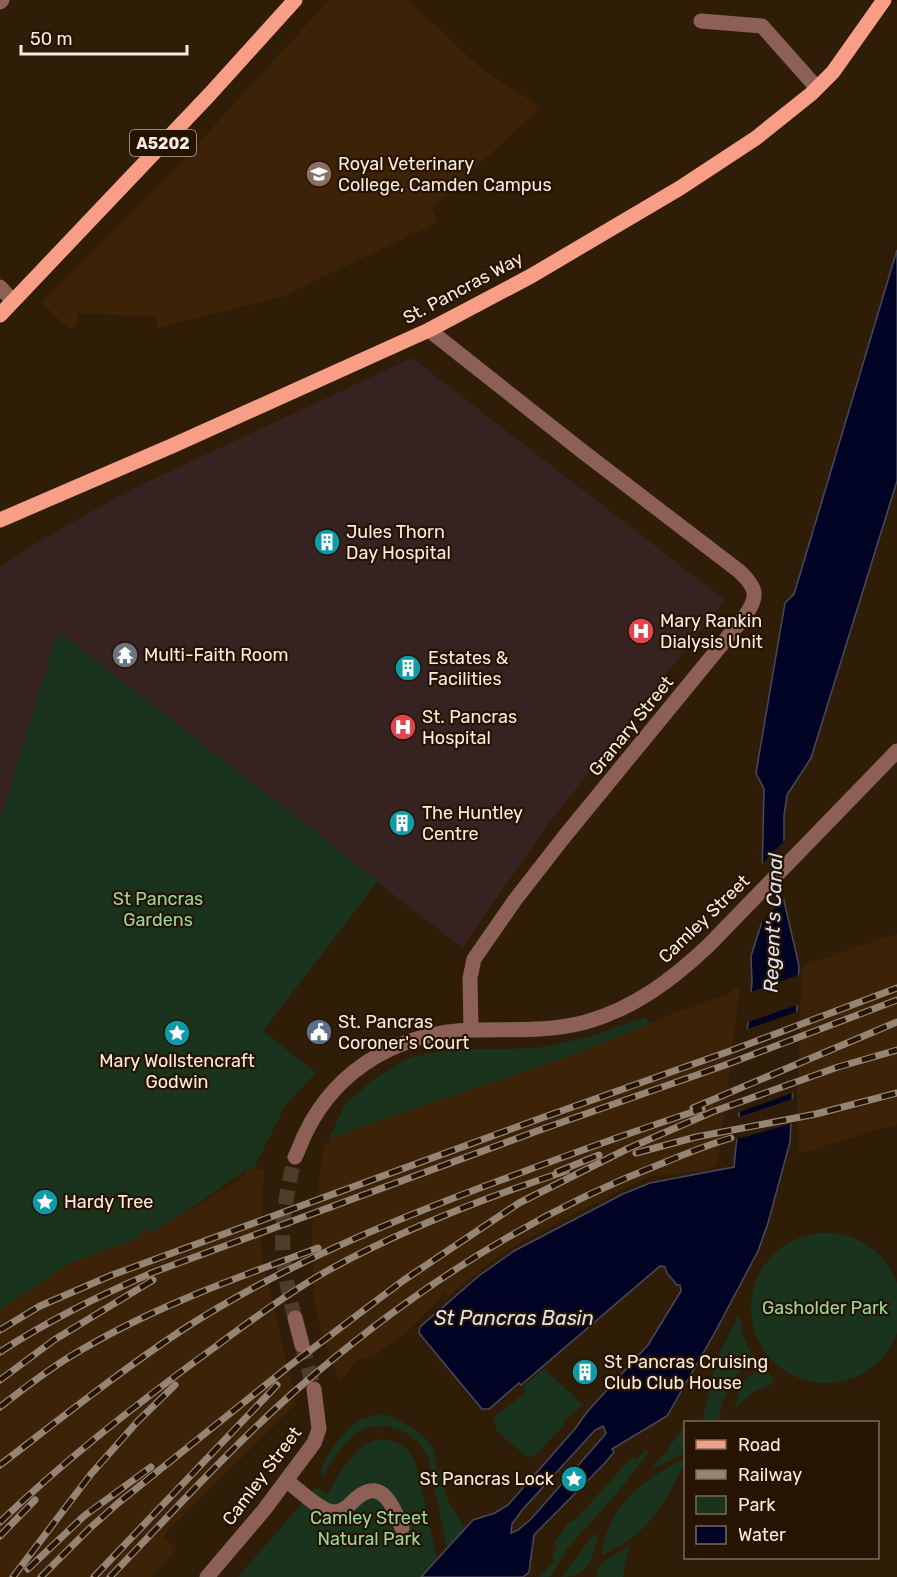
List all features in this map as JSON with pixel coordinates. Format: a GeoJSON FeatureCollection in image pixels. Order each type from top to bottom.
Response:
{"type":"FeatureCollection","features":[{"type":"Feature","properties":{"kind":"main road","name":"A5202"},"geometry":{"type":"LineString","coordinates":[[0,315],[210,94],[295,0]]}},
{"type":"Feature","properties":{"kind":"main road","name":"St. Pancras Way"},"geometry":{"type":"LineString","coordinates":[[0,520],[174,445],[429,330],[531,276],[704,174],[756,138],[833,72],[884,0]]}},
{"type":"Feature","properties":{"kind":"street"},"geometry":{"type":"LineString","coordinates":[[701,21],[762,26],[817,88]]}},
{"type":"Feature","properties":{"kind":"street"},"geometry":{"type":"LineString","coordinates":[[0,287],[13,301]]}},
{"type":"Feature","properties":{"kind":"street","name":"Granary Street"},"geometry":{"type":"LineString","coordinates":[[429,330],[739,571],[755,592],[753,604],[745,616],[564,837],[515,900],[474,959],[470,987],[471,1030]]}},
{"type":"Feature","properties":{"kind":"street","name":"Camley Street"},"geometry":{"type":"LineString","coordinates":[[295,1157],[306,1131],[343,1081],[370,1059],[393,1046],[451,1031],[539,1030],[585,1022],[605,1015],[654,991],[680,972],[743,911],[897,751]]}},
{"type":"Feature","properties":{"kind":"street"},"geometry":{"type":"LineString","coordinates":[[295,1318],[302,1345]]}},
{"type":"Feature","properties":{"kind":"street","name":"Camley Street"},"geometry":{"type":"LineString","coordinates":[[207,1577],[307,1455],[318,1435],[314,1389]]}},
{"type":"Feature","properties":{"kind":"street"},"geometry":{"type":"LineString","coordinates":[[287,1481],[324,1509],[334,1512],[344,1510],[361,1494],[372,1491],[381,1493],[389,1499],[402,1528]]}},
{"type":"Feature","properties":{"kind":"shaded area","name":"Royal Veterinary College, Camden Campus"},"geometry":{"type":"Polygon","coordinates":[[[329,0],[408,0],[483,70],[541,107],[432,208],[438,222],[279,298],[157,327],[157,317],[77,313],[77,325],[69,329],[41,302],[183,160],[329,0]]]}},
{"type":"Feature","properties":{"kind":"shaded area","name":"St. Pancras Hospital"},"geometry":{"type":"Polygon","coordinates":[[[412,358],[725,600],[548,824],[462,948],[58,632],[0,822],[0,567],[40,541],[126,492],[412,358]]]}},
{"type":"Feature","properties":{"kind":"shaded area"},"geometry":{"type":"Polygon","coordinates":[[[897,934],[897,1124],[797,1154],[802,966],[897,934]]]}},
{"type":"Feature","properties":{"kind":"shaded area"},"geometry":{"type":"Polygon","coordinates":[[[740,986],[718,1163],[714,1168],[654,1176],[635,1183],[528,1238],[494,1259],[447,1297],[444,1293],[413,1327],[378,1353],[357,1360],[340,1383],[321,1331],[314,1299],[312,1228],[324,1144],[330,1142],[329,1139],[623,1035],[677,1012],[731,993],[740,986]]]}},
{"type":"Feature","properties":{"kind":"shaded area"},"geometry":{"type":"Polygon","coordinates":[[[254,1168],[264,1171],[261,1244],[263,1260],[296,1404],[163,1536],[177,1549],[152,1577],[0,1577],[0,1310],[70,1263],[140,1237],[140,1232],[149,1229],[150,1233],[240,1180],[239,1177],[247,1175],[246,1170],[254,1168]]]}},
{"type":"Feature","properties":{"kind":"green space","name":"St Pancras Gardens"},"geometry":{"type":"Polygon","coordinates":[[[58,631],[378,881],[263,1031],[316,1073],[286,1104],[254,1168],[246,1170],[150,1233],[148,1229],[140,1232],[141,1237],[70,1263],[0,1310],[0,822],[58,631]]]}},
{"type":"Feature","properties":{"kind":"green space"},"geometry":{"type":"Polygon","coordinates":[[[645,1017],[650,1024],[610,1040],[329,1139],[345,1104],[375,1078],[411,1057],[448,1050],[536,1048],[589,1037],[645,1017]]]}},
{"type":"Feature","properties":{"kind":"green space","name":"Gasholder Park"},"geometry":{"type":"Polygon","coordinates":[[[826,1233],[855,1239],[879,1255],[895,1279],[898,1290],[898,1326],[895,1337],[879,1361],[855,1377],[826,1383],[797,1377],[773,1361],[757,1337],[751,1308],[757,1279],[773,1255],[797,1239],[826,1233]]]}},
{"type":"Feature","properties":{"kind":"green space"},"geometry":{"type":"Polygon","coordinates":[[[738,1316],[740,1317],[743,1336],[753,1357],[730,1386],[720,1412],[719,1421],[702,1421],[714,1369],[721,1349],[738,1316]]]}},
{"type":"Feature","properties":{"kind":"green space"},"geometry":{"type":"Polygon","coordinates":[[[760,1366],[773,1378],[772,1384],[753,1392],[734,1409],[741,1385],[760,1366]]]}},
{"type":"Feature","properties":{"kind":"green space"},"geometry":{"type":"Polygon","coordinates":[[[544,1369],[583,1405],[563,1422],[564,1425],[533,1458],[528,1454],[526,1456],[495,1430],[497,1426],[492,1419],[526,1392],[523,1386],[544,1369]]]}},
{"type":"Feature","properties":{"kind":"green space"},"geometry":{"type":"Polygon","coordinates":[[[378,1414],[400,1421],[424,1437],[433,1448],[436,1471],[444,1468],[442,1483],[444,1491],[465,1528],[447,1548],[428,1457],[415,1439],[406,1433],[385,1426],[364,1429],[349,1439],[323,1476],[321,1474],[325,1460],[348,1429],[359,1419],[378,1414]]]}},
{"type":"Feature","properties":{"kind":"green space"},"geometry":{"type":"Polygon","coordinates":[[[684,1426],[684,1454],[649,1471],[684,1426]]]}},
{"type":"Feature","properties":{"kind":"green space","name":"Camley Street Natural Park"},"geometry":{"type":"Polygon","coordinates":[[[380,1439],[402,1446],[410,1453],[416,1464],[437,1559],[421,1577],[238,1577],[316,1487],[327,1494],[355,1454],[362,1447],[380,1439]]]}},
{"type":"Feature","properties":{"kind":"green space"},"geometry":{"type":"Polygon","coordinates":[[[646,1450],[649,1452],[613,1498],[565,1551],[550,1577],[539,1577],[556,1560],[552,1556],[557,1546],[554,1544],[569,1522],[575,1520],[632,1457],[635,1460],[646,1450]]]}},
{"type":"Feature","properties":{"kind":"green space"},"geometry":{"type":"Polygon","coordinates":[[[679,1461],[684,1461],[669,1494],[647,1524],[630,1539],[601,1555],[605,1538],[618,1510],[638,1488],[679,1461]]]}},
{"type":"Feature","properties":{"kind":"green space"},"geometry":{"type":"Polygon","coordinates":[[[593,1535],[598,1535],[592,1558],[584,1570],[578,1574],[562,1577],[593,1535]]]}},
{"type":"Feature","properties":{"kind":"green space"},"geometry":{"type":"Polygon","coordinates":[[[629,1546],[623,1577],[596,1577],[599,1565],[629,1546]]]}},
{"type":"Feature","properties":{"kind":"water"},"geometry":{"type":"Polygon","coordinates":[[[897,250],[897,481],[811,758],[787,795],[784,816],[784,901],[799,966],[790,1142],[758,1251],[667,1416],[612,1449],[614,1452],[604,1464],[534,1535],[529,1572],[523,1577],[421,1577],[473,1520],[495,1513],[508,1505],[648,1345],[681,1291],[680,1285],[677,1285],[667,1273],[665,1267],[660,1266],[521,1385],[519,1383],[489,1409],[482,1409],[419,1333],[420,1327],[480,1275],[514,1251],[623,1194],[650,1183],[734,1167],[752,982],[751,956],[761,925],[764,789],[756,773],[785,603],[794,594],[897,250]],[[603,1426],[595,1430],[523,1509],[512,1524],[511,1533],[531,1519],[606,1433],[603,1426]]]}},
{"type":"Feature","properties":{"kind":"pier"},"geometry":{"type":"Polygon","coordinates":[[[787,838],[787,896],[758,926],[759,867],[787,838]]]}},
{"type":"Feature","properties":{"kind":"pier"},"geometry":{"type":"Polygon","coordinates":[[[801,974],[800,1004],[745,1023],[748,993],[801,974]]]}},
{"type":"Feature","properties":{"kind":"pier"},"geometry":{"type":"Polygon","coordinates":[[[799,1011],[795,1092],[737,1113],[745,1030],[799,1011]]]}},
{"type":"Feature","properties":{"kind":"pier"},"geometry":{"type":"Polygon","coordinates":[[[795,1098],[794,1123],[734,1140],[736,1118],[795,1098]]]}},
{"type":"Feature","properties":{"kind":"tunnel"},"geometry":{"type":"LineString","coordinates":[[295,1157],[283,1219],[283,1256],[295,1318]]}},
{"type":"Feature","properties":{"kind":"tunnel"},"geometry":{"type":"LineString","coordinates":[[302,1345],[314,1389]]}},
{"type":"Feature","properties":{"kind":"railway"},"geometry":{"type":"LineString","coordinates":[[0,1330],[40,1306],[112,1275],[730,1051],[897,988]]}},
{"type":"Feature","properties":{"kind":"railway"},"geometry":{"type":"LineString","coordinates":[[0,1352],[75,1309],[154,1272],[537,1131],[728,1064],[897,1000]]}},
{"type":"Feature","properties":{"kind":"railway"},"geometry":{"type":"LineString","coordinates":[[693,1108],[897,1022]]}},
{"type":"Feature","properties":{"kind":"railway"},"geometry":{"type":"LineString","coordinates":[[41,1577],[117,1504],[288,1367],[404,1280],[519,1203],[627,1149],[712,1112],[838,1067],[897,1050]]}},
{"type":"Feature","properties":{"kind":"railway"},"geometry":{"type":"LineString","coordinates":[[636,1153],[696,1137],[816,1114],[897,1093]]}},
{"type":"Feature","properties":{"kind":"railway"},"geometry":{"type":"LineString","coordinates":[[0,1465],[182,1330],[297,1265],[337,1246],[460,1196],[601,1143],[702,1109]]}},
{"type":"Feature","properties":{"kind":"railway"},"geometry":{"type":"LineString","coordinates":[[110,1577],[224,1459],[295,1391],[379,1323],[423,1291],[469,1261],[563,1207],[663,1163],[731,1138]]}},
{"type":"Feature","properties":{"kind":"railway"},"geometry":{"type":"LineString","coordinates":[[557,1172],[599,1155]]}},
{"type":"Feature","properties":{"kind":"railway"},"geometry":{"type":"LineString","coordinates":[[0,1522],[51,1475],[132,1409],[298,1288],[414,1228],[474,1203],[566,1171]]}},
{"type":"Feature","properties":{"kind":"railway"},"geometry":{"type":"LineString","coordinates":[[0,1407],[35,1380],[100,1339],[192,1296],[318,1248]]}},
{"type":"Feature","properties":{"kind":"railway"},"geometry":{"type":"LineString","coordinates":[[0,1380],[54,1340],[153,1280]]}},
{"type":"Feature","properties":{"kind":"railway"},"geometry":{"type":"LineString","coordinates":[[13,1577],[91,1474],[138,1421],[175,1385]]}},
{"type":"Feature","properties":{"kind":"railway"},"geometry":{"type":"LineString","coordinates":[[94,1577],[277,1385]]}},
{"type":"Feature","properties":{"kind":"railway"},"geometry":{"type":"LineString","coordinates":[[28,1569],[84,1516],[151,1467]]}},
{"type":"Feature","properties":{"kind":"railway"},"geometry":{"type":"LineString","coordinates":[[0,1536],[35,1500]]}},
{"type":"Feature","properties":{"kind":"place","name":"Royal Veterinary College, Camden Campus"},"geometry":{"type":"Point","coordinates":[319,174]}},
{"type":"Feature","properties":{"kind":"place","name":"Jules Thorn Day Hospital"},"geometry":{"type":"Point","coordinates":[327,542]}},
{"type":"Feature","properties":{"kind":"place","name":"Mary Rankin Dialysis Unit"},"geometry":{"type":"Point","coordinates":[641,631]}},
{"type":"Feature","properties":{"kind":"place","name":"Multi-Faith Room"},"geometry":{"type":"Point","coordinates":[125,655]}},
{"type":"Feature","properties":{"kind":"place","name":"Estates & Facilities"},"geometry":{"type":"Point","coordinates":[408,668]}},
{"type":"Feature","properties":{"kind":"place","name":"St. Pancras Hospital"},"geometry":{"type":"Point","coordinates":[403,727]}},
{"type":"Feature","properties":{"kind":"place","name":"The Huntley Centre"},"geometry":{"type":"Point","coordinates":[402,823]}},
{"type":"Feature","properties":{"kind":"place","name":"St. Pancras Coroner's Court"},"geometry":{"type":"Point","coordinates":[319,1032]}},
{"type":"Feature","properties":{"kind":"place","name":"Mary Wollstencraft Godwin"},"geometry":{"type":"Point","coordinates":[177,1033]}},
{"type":"Feature","properties":{"kind":"place","name":"Hardy Tree"},"geometry":{"type":"Point","coordinates":[45,1202]}},
{"type":"Feature","properties":{"kind":"place","name":"St Pancras Cruising Club Club House"},"geometry":{"type":"Point","coordinates":[585,1372]}},
{"type":"Feature","properties":{"kind":"place","name":"St Pancras Lock"},"geometry":{"type":"Point","coordinates":[574,1479]}},
{"type":"Feature","properties":{"kind":"water label","name":"Regent's Canal"},"geometry":{"type":"Point","coordinates":[773,923]}},
{"type":"Feature","properties":{"kind":"water label","name":"St Pancras Basin"},"geometry":{"type":"Point","coordinates":[514,1318]}}]}
